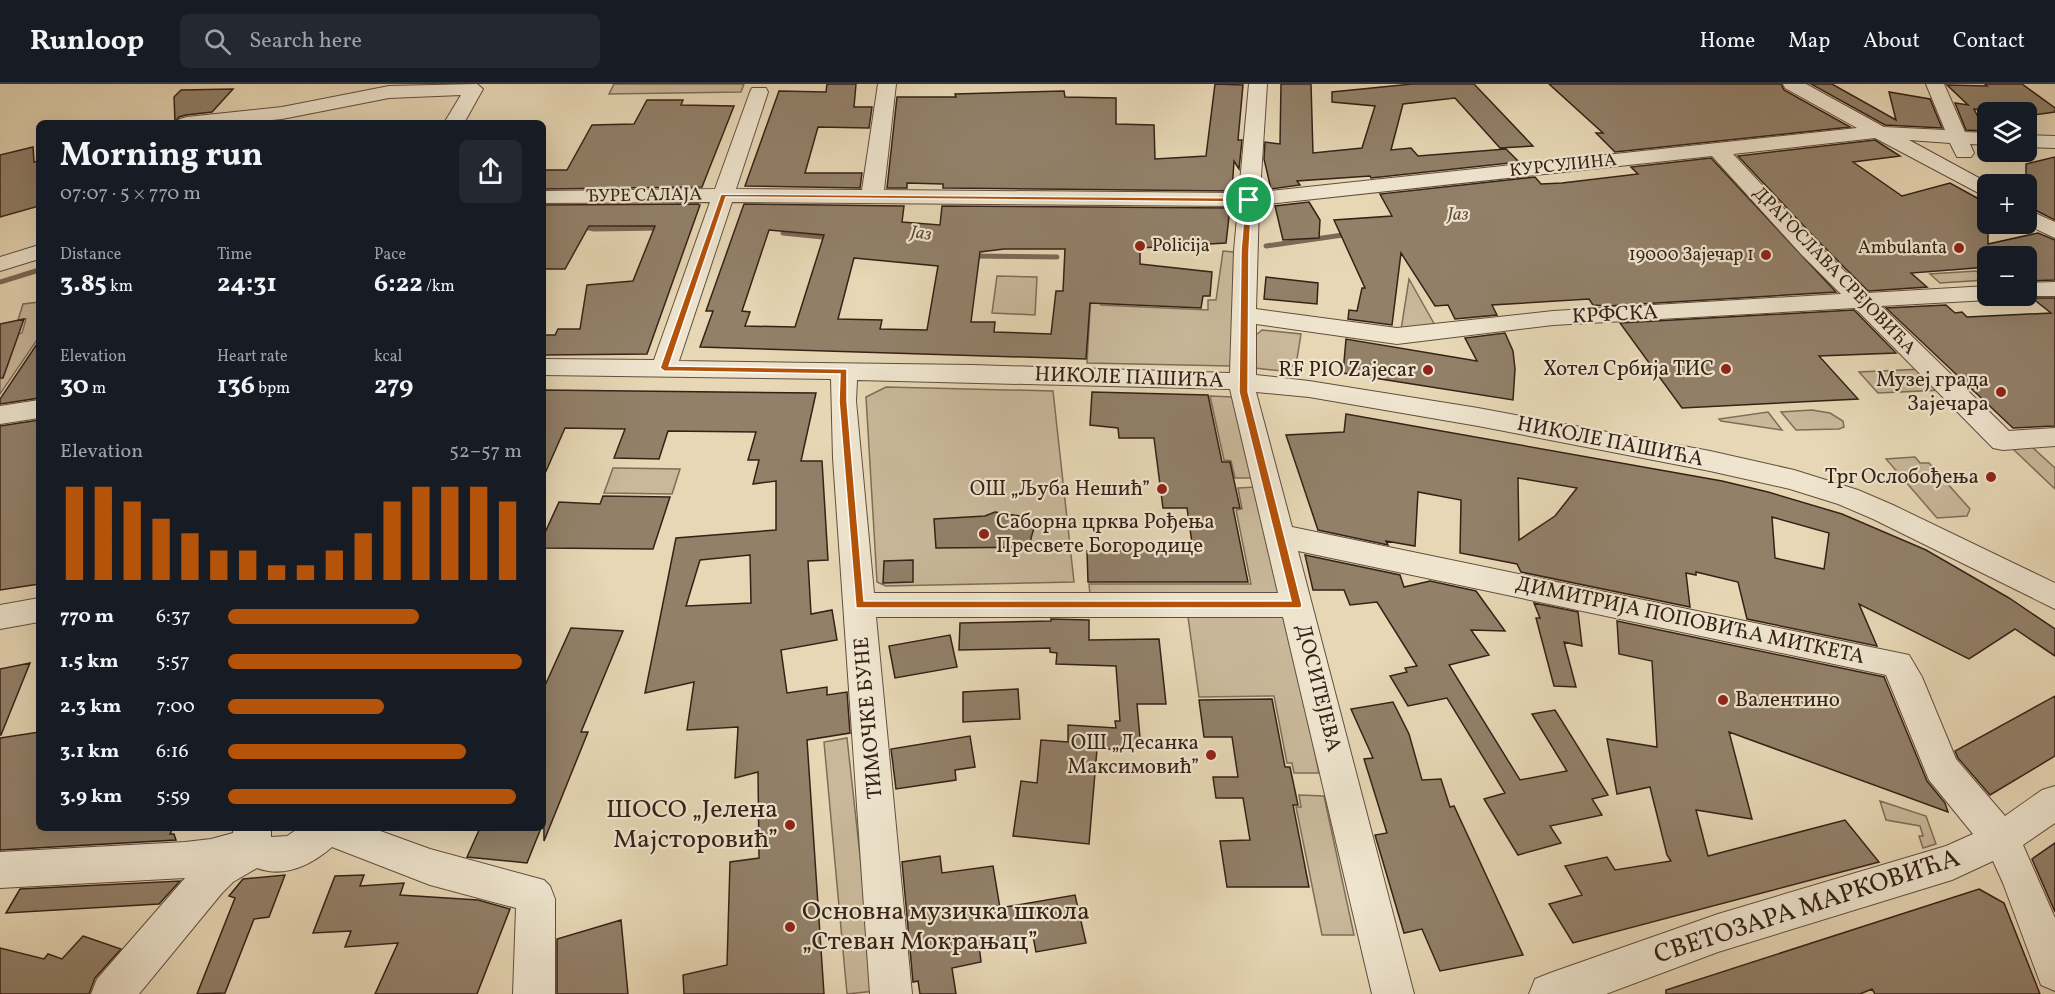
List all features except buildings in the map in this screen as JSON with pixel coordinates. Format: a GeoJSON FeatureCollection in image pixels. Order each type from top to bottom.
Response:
{"type":"FeatureCollection","features":[{"type":"Feature","properties":{"kind":"street"},"geometry":{"type":"LineString","coordinates":[[872,198],[887,84]]}},
{"type":"Feature","properties":{"kind":"street","name":"ДОСИТЕЈЕВА"},"geometry":{"type":"LineString","coordinates":[[1258,84],[1249,200],[1243,392],[1394,994]]}},
{"type":"Feature","properties":{"kind":"street"},"geometry":{"type":"LineString","coordinates":[[1792,84],[1977,186]]}},
{"type":"Feature","properties":{"kind":"street"},"geometry":{"type":"LineString","coordinates":[[1935,84],[1957,138],[1977,177]]}},
{"type":"Feature","properties":{"kind":"street"},"geometry":{"type":"LineString","coordinates":[[216,120],[282,113],[389,92],[474,89],[456,120]]}},
{"type":"Feature","properties":{"kind":"street"},"geometry":{"type":"LineString","coordinates":[[664,368],[759,92]]}},
{"type":"Feature","properties":{"kind":"street","name":"КУРСУЛИНА"},"geometry":{"type":"LineString","coordinates":[[1249,200],[1876,132],[1977,139]]}},
{"type":"Feature","properties":{"kind":"street"},"geometry":{"type":"LineString","coordinates":[[2037,141],[2055,142]]}},
{"type":"Feature","properties":{"kind":"street","name":"ДРАГОСЛАВА СРЕЈОВИЋА"},"geometry":{"type":"LineString","coordinates":[[1717,149],[1809,249],[2003,441],[2055,436]]}},
{"type":"Feature","properties":{"kind":"street","name":"ЂУРЕ САЛАЈА"},"geometry":{"type":"LineString","coordinates":[[546,197],[723,195],[1249,200]]}},
{"type":"Feature","properties":{"kind":"street"},"geometry":{"type":"LineString","coordinates":[[2037,221],[2055,231]]}},
{"type":"Feature","properties":{"kind":"street"},"geometry":{"type":"LineString","coordinates":[[0,264],[36,253]]}},
{"type":"Feature","properties":{"kind":"street"},"geometry":{"type":"LineString","coordinates":[[2037,290],[2055,289]]}},
{"type":"Feature","properties":{"kind":"street","name":"КРФСКА"},"geometry":{"type":"LineString","coordinates":[[1244,315],[1397,336],[1553,318],[1977,294]]}},
{"type":"Feature","properties":{"kind":"street","name":"НИКОЛЕ ПАШИЋА"},"geometry":{"type":"LineString","coordinates":[[546,368],[844,371],[1243,381],[1309,389],[1466,415],[1710,461],[1794,480],[1940,531],[2055,597]]}},
{"type":"Feature","properties":{"kind":"street","name":"ТИМОЧКЕ БУНЕ"},"geometry":{"type":"LineString","coordinates":[[844,371],[843,401],[863,536],[860,605],[891,994]]}},
{"type":"Feature","properties":{"kind":"street"},"geometry":{"type":"LineString","coordinates":[[0,415],[36,409]]}},
{"type":"Feature","properties":{"kind":"street","name":"ДИМИТРИЈА ПОПОВИЋА МИТКЕТА"},"geometry":{"type":"LineString","coordinates":[[1280,536],[1897,664],[1905,677],[1942,769],[2001,839]]}},
{"type":"Feature","properties":{"kind":"street"},"geometry":{"type":"LineString","coordinates":[[860,605],[1297,605]]}},
{"type":"Feature","properties":{"kind":"street"},"geometry":{"type":"LineString","coordinates":[[0,617],[36,611]]}},
{"type":"Feature","properties":{"kind":"street","name":"СВЕТОЗАРА МАРКОВИЋА"},"geometry":{"type":"LineString","coordinates":[[1550,994],[1718,933],[1942,865],[2001,839],[2055,802]]}},
{"type":"Feature","properties":{"kind":"street"},"geometry":{"type":"LineString","coordinates":[[254,841],[268,855],[280,855],[294,852],[307,845],[322,831]]}},
{"type":"Feature","properties":{"kind":"street"},"geometry":{"type":"LineString","coordinates":[[333,831],[430,867],[530,893],[536,899],[534,994]]}},
{"type":"Feature","properties":{"kind":"street"},"geometry":{"type":"LineString","coordinates":[[2001,839],[2020,879],[2055,971]]}},
{"type":"Feature","properties":{"kind":"street"},"geometry":{"type":"LineString","coordinates":[[0,870],[202,858],[254,841]]}},
{"type":"Feature","properties":{"kind":"street"},"geometry":{"type":"LineString","coordinates":[[112,994],[219,868],[233,860],[254,841]]}},
{"type":"Feature","properties":{"kind":"shaded area"},"geometry":{"type":"Polygon","coordinates":[[[614,84],[744,84],[741,92],[609,94],[614,84]]]}},
{"type":"Feature","properties":{"kind":"shaded area"},"geometry":{"type":"Polygon","coordinates":[[[1223,251],[1234,252],[1231,366],[1087,363],[1091,293],[1101,294],[1101,305],[1208,310],[1208,300],[1216,300],[1223,251]]]}},
{"type":"Feature","properties":{"kind":"shaded area"},"geometry":{"type":"Polygon","coordinates":[[[1976,271],[1977,281],[1940,283],[1930,274],[1976,271]]]}},
{"type":"Feature","properties":{"kind":"shaded area"},"geometry":{"type":"Polygon","coordinates":[[[997,276],[1037,277],[1035,315],[992,313],[997,276]]]}},
{"type":"Feature","properties":{"kind":"shaded area"},"geometry":{"type":"Polygon","coordinates":[[[1409,279],[1436,327],[1401,330],[1409,279]]]}},
{"type":"Feature","properties":{"kind":"shaded area"},"geometry":{"type":"Polygon","coordinates":[[[36,302],[36,341],[0,394],[0,364],[18,334],[22,333],[26,319],[18,320],[23,304],[36,302]]]}},
{"type":"Feature","properties":{"kind":"shaded area"},"geometry":{"type":"Polygon","coordinates":[[[1262,330],[1301,334],[1296,365],[1282,368],[1282,371],[1255,368],[1256,335],[1262,330]]]}},
{"type":"Feature","properties":{"kind":"shaded area"},"geometry":{"type":"Polygon","coordinates":[[[1923,369],[1943,390],[1878,393],[1859,372],[1923,369]]]}},
{"type":"Feature","properties":{"kind":"shaded area"},"geometry":{"type":"Polygon","coordinates":[[[886,387],[1053,391],[1074,582],[886,586],[877,582],[866,397],[886,387]]]}},
{"type":"Feature","properties":{"kind":"shaded area"},"geometry":{"type":"Polygon","coordinates":[[[1210,396],[1233,397],[1253,478],[1235,478],[1231,461],[1224,460],[1210,396]]]}},
{"type":"Feature","properties":{"kind":"shaded area"},"geometry":{"type":"Polygon","coordinates":[[[1812,410],[1830,413],[1843,421],[1844,427],[1796,430],[1781,412],[1812,410]]]}},
{"type":"Feature","properties":{"kind":"shaded area"},"geometry":{"type":"Polygon","coordinates":[[[1768,412],[1782,430],[1719,419],[1768,412]]]}},
{"type":"Feature","properties":{"kind":"shaded area"},"geometry":{"type":"Polygon","coordinates":[[[2031,446],[2055,468],[2055,489],[2014,450],[2016,449],[2014,447],[2031,446]]]}},
{"type":"Feature","properties":{"kind":"shaded area"},"geometry":{"type":"Polygon","coordinates":[[[1915,457],[1920,463],[1929,463],[1970,509],[1967,516],[1937,518],[1886,459],[1915,457]]]}},
{"type":"Feature","properties":{"kind":"shaded area"},"geometry":{"type":"Polygon","coordinates":[[[613,468],[680,469],[672,494],[604,493],[613,468]]]}},
{"type":"Feature","properties":{"kind":"shaded area"},"geometry":{"type":"Polygon","coordinates":[[[1256,487],[1283,596],[1090,595],[1089,584],[1251,584],[1236,510],[1242,509],[1238,488],[1256,487]]]}},
{"type":"Feature","properties":{"kind":"shaded area"},"geometry":{"type":"Polygon","coordinates":[[[1188,617],[1288,617],[1319,773],[1294,773],[1292,763],[1287,763],[1274,696],[1199,697],[1188,617]]]}},
{"type":"Feature","properties":{"kind":"shaded area"},"geometry":{"type":"Polygon","coordinates":[[[847,738],[875,991],[847,994],[824,742],[847,738]]]}},
{"type":"Feature","properties":{"kind":"shaded area"},"geometry":{"type":"Polygon","coordinates":[[[1299,795],[1324,796],[1354,935],[1322,935],[1296,807],[1301,807],[1299,795]]]}},
{"type":"Feature","properties":{"kind":"shaded area"},"geometry":{"type":"Polygon","coordinates":[[[1880,801],[1926,816],[1936,844],[1923,848],[1919,836],[1923,836],[1920,826],[1886,820],[1880,801]]]}},
{"type":"Feature","properties":{"kind":"waterway","name":"Јаз"},"geometry":{"type":"LineString","coordinates":[[579,226],[594,229],[663,228]]}},
{"type":"Feature","properties":{"kind":"waterway","name":"Јаз"},"geometry":{"type":"LineString","coordinates":[[783,233],[832,238]]}},
{"type":"Feature","properties":{"kind":"waterway","name":"Јаз"},"geometry":{"type":"LineString","coordinates":[[1266,246],[1350,234]]}},
{"type":"Feature","properties":{"kind":"waterway","name":"Јаз"},"geometry":{"type":"LineString","coordinates":[[972,256],[1057,257]]}},
{"type":"Feature","properties":{"kind":"waterway","name":"Јаз"},"geometry":{"type":"LineString","coordinates":[[0,282],[36,271]]}},
{"type":"Feature","properties":{"kind":"place","name":"Policija"},"geometry":{"type":"Point","coordinates":[1140,246]}},
{"type":"Feature","properties":{"kind":"place","name":"Ambulanta"},"geometry":{"type":"Point","coordinates":[1959,248]}},
{"type":"Feature","properties":{"kind":"place","name":"19000 Зајечар 1"},"geometry":{"type":"Point","coordinates":[1766,255]}},
{"type":"Feature","properties":{"kind":"place","name":"Хотел Србија ТИС"},"geometry":{"type":"Point","coordinates":[1726,369]}},
{"type":"Feature","properties":{"kind":"place","name":"RF PIO Zajecar"},"geometry":{"type":"Point","coordinates":[1428,370]}},
{"type":"Feature","properties":{"kind":"place","name":"Музеј града Зајечара"},"geometry":{"type":"Point","coordinates":[2001,392]}},
{"type":"Feature","properties":{"kind":"place","name":"Трг Ослобођења"},"geometry":{"type":"Point","coordinates":[1991,477]}},
{"type":"Feature","properties":{"kind":"place","name":"ОШ „Љуба Нешић”"},"geometry":{"type":"Point","coordinates":[1162,489]}},
{"type":"Feature","properties":{"kind":"place","name":"Саборна црква Рођења Пресвете Богородице"},"geometry":{"type":"Point","coordinates":[984,534]}},
{"type":"Feature","properties":{"kind":"place","name":"Валентино"},"geometry":{"type":"Point","coordinates":[1723,700]}},
{"type":"Feature","properties":{"kind":"place","name":"ОШ „Десанка Максимовић”"},"geometry":{"type":"Point","coordinates":[1211,755]}},
{"type":"Feature","properties":{"kind":"place","name":"ШОСО „Јелена Мајсторовић”"},"geometry":{"type":"Point","coordinates":[790,825]}},
{"type":"Feature","properties":{"kind":"place","name":"Основна музичка школа „Стеван Мокрањац”"},"geometry":{"type":"Point","coordinates":[790,927]}},
{"type":"Feature","properties":{"kind":"route"},"geometry":{"type":"LineString","coordinates":[[723,195],[1249,200],[1245,251],[1243,392],[1297,605],[860,605],[843,401],[844,371],[664,368],[723,195]]}}]}
